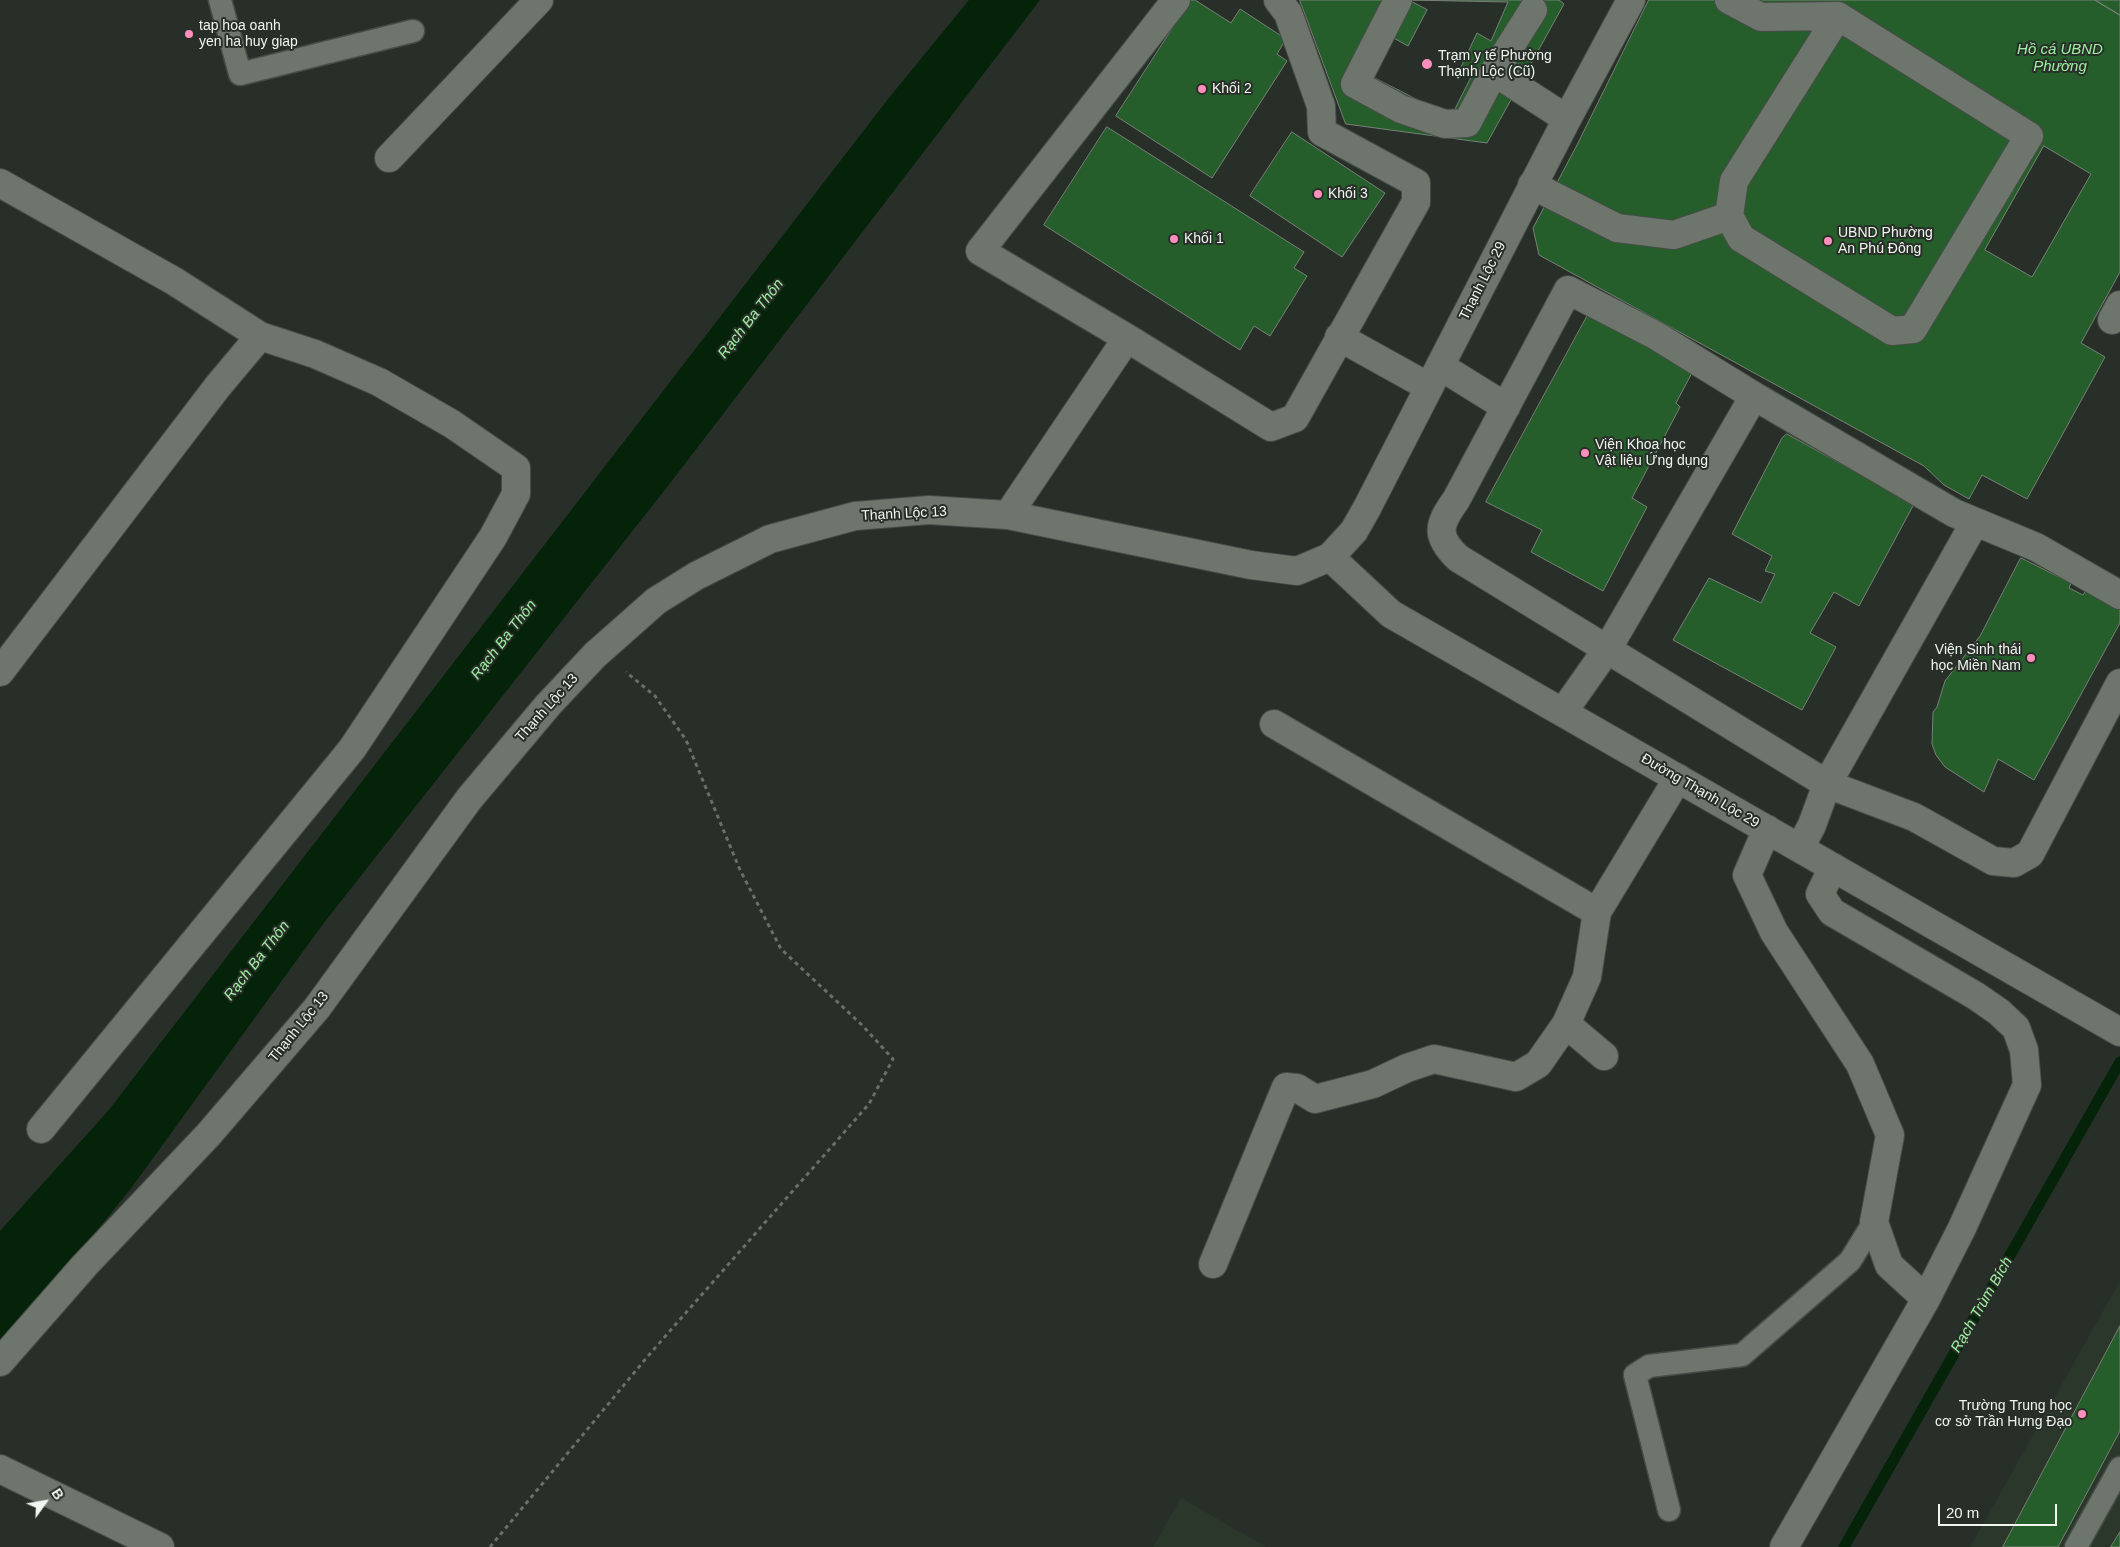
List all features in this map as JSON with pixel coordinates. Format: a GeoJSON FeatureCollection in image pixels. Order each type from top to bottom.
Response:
{"type":"FeatureCollection","features":[{"type":"Feature","properties":{"kind":"street"},"geometry":{"type":"LineString","coordinates":[[389,158],[539,0]]}},
{"type":"Feature","properties":{"kind":"street"},"geometry":{"type":"LineString","coordinates":[[1176,0],[980,251],[1127,338],[1271,427],[1295,418],[1416,202],[1416,183],[1322,132],[1321,106],[1288,13],[1278,0]]}},
{"type":"Feature","properties":{"kind":"street"},"geometry":{"type":"LineString","coordinates":[[1398,0],[1355,84],[1401,109],[1444,124],[1467,123],[1494,72],[1533,10]]}},
{"type":"Feature","properties":{"kind":"street","name":"Thạnh Lộc 29"},"geometry":{"type":"LineString","coordinates":[[1330,557],[1354,532],[1532,185],[1631,0]]}},
{"type":"Feature","properties":{"kind":"street"},"geometry":{"type":"LineString","coordinates":[[1729,0],[1761,17],[1838,16],[2029,136],[1913,329],[1892,331],[1741,238],[1730,216],[1734,181],[1838,16]]}},
{"type":"Feature","properties":{"kind":"street"},"geometry":{"type":"LineString","coordinates":[[1494,72],[1567,119]]}},
{"type":"Feature","properties":{"kind":"street"},"geometry":{"type":"LineString","coordinates":[[0,183],[174,281],[260,336],[315,354],[379,382],[452,424],[516,468],[516,494],[493,537],[352,749],[41,1129]]}},
{"type":"Feature","properties":{"kind":"street"},"geometry":{"type":"LineString","coordinates":[[1532,185],[1616,228],[1674,235],[1730,216]]}},
{"type":"Feature","properties":{"kind":"street"},"geometry":{"type":"LineString","coordinates":[[2120,595],[2036,547],[1954,513],[1754,396],[1655,335],[1568,290],[1456,500],[1445,515],[1441,532],[1445,546],[1458,558],[1608,648],[1827,784],[1914,817],[1993,861],[2014,863],[2030,854],[2120,684]]}},
{"type":"Feature","properties":{"kind":"street"},"geometry":{"type":"LineString","coordinates":[[0,671],[218,386],[260,336]]}},
{"type":"Feature","properties":{"kind":"street"},"geometry":{"type":"LineString","coordinates":[[1008,515],[1127,338]]}},
{"type":"Feature","properties":{"kind":"street"},"geometry":{"type":"LineString","coordinates":[[1339,338],[1506,407]]}},
{"type":"Feature","properties":{"kind":"street"},"geometry":{"type":"LineString","coordinates":[[1563,712],[1608,648],[1754,396]]}},
{"type":"Feature","properties":{"kind":"street","name":"Thạnh Lộc 13"},"geometry":{"type":"LineString","coordinates":[[0,1362],[85,1265],[209,1134],[316,1008],[469,799],[548,705],[595,656],[656,601],[696,576],[770,539],[855,516],[929,510],[1008,515],[1251,565],[1297,571],[1330,557]]}},
{"type":"Feature","properties":{"kind":"street"},"geometry":{"type":"LineString","coordinates":[[1800,848],[1812,825],[1827,784],[1975,522]]}},
{"type":"Feature","properties":{"kind":"street","name":"Đường Thạnh Lộc 29"},"geometry":{"type":"LineString","coordinates":[[1330,557],[1391,614],[2120,1032]]}},
{"type":"Feature","properties":{"kind":"street"},"geometry":{"type":"LineString","coordinates":[[1274,724],[1597,912]]}},
{"type":"Feature","properties":{"kind":"street"},"geometry":{"type":"LineString","coordinates":[[1213,1264],[1286,1087],[1298,1088],[1315,1099],[1373,1084],[1407,1068],[1434,1059],[1516,1077],[1538,1064],[1566,1024],[1587,977],[1597,912],[1678,778]]}},
{"type":"Feature","properties":{"kind":"street"},"geometry":{"type":"LineString","coordinates":[[1767,830],[1747,875],[1774,932],[1860,1064],[1890,1135],[1874,1222],[1889,1265],[1926,1299]]}},
{"type":"Feature","properties":{"kind":"street"},"geometry":{"type":"LineString","coordinates":[[1784,1547],[1926,1299],[1962,1228],[2026,1085],[2024,1050],[2016,1028],[1999,1012],[1976,996],[1832,912],[1820,894],[1832,867]]}},
{"type":"Feature","properties":{"kind":"street"},"geometry":{"type":"LineString","coordinates":[[1566,1024],[1604,1056]]}},
{"type":"Feature","properties":{"kind":"street"},"geometry":{"type":"LineString","coordinates":[[0,1469],[160,1547]]}},
{"type":"Feature","properties":{"kind":"lane"},"geometry":{"type":"LineString","coordinates":[[220,0],[240,74],[413,31]]}},
{"type":"Feature","properties":{"kind":"lane"},"geometry":{"type":"LineString","coordinates":[[1669,1510],[1635,1375],[1649,1366],[1742,1355],[1850,1261],[1874,1222]]}},
{"type":"Feature","properties":{"kind":"lane"},"geometry":{"type":"LineString","coordinates":[[2076,1547],[2120,1468]]}},
{"type":"Feature","properties":{"kind":"path"},"geometry":{"type":"LineString","coordinates":[[490,1547],[648,1356],[869,1104],[894,1059],[862,1025],[781,949],[740,870],[686,740],[656,696],[619,666],[595,656]]}},
{"type":"Feature","properties":{"kind":"shaded area","name":"Trường Trung học cơ sở Trần Hưng Đạo"},"geometry":{"type":"Polygon","coordinates":[[[2120,1281],[2120,1547],[1970,1547],[2120,1281]]]}},
{"type":"Feature","properties":{"kind":"shaded area"},"geometry":{"type":"Polygon","coordinates":[[[1181,1498],[1266,1547],[1153,1547],[1181,1498]]]}},
{"type":"Feature","properties":{"kind":"water","name":"Rạch Ba Thôn"},"geometry":{"type":"Polygon","coordinates":[[[969,0],[1040,0],[671,482],[323,924],[132,1187],[0,1351],[0,1231],[108,1111],[888,99],[969,0]]]}},
{"type":"Feature","properties":{"kind":"building","name":"Khối 2"},"geometry":{"type":"Polygon","coordinates":[[[1191,0],[1195,0],[1231,23],[1240,9],[1286,39],[1277,54],[1287,61],[1212,178],[1116,116],[1191,0]]]}},
{"type":"Feature","properties":{"kind":"building","name":"Trạm y tế Phường Thạnh Lộc (Cũ)"},"geometry":{"type":"Polygon","coordinates":[[[1300,0],[1559,0],[1564,4],[1487,143],[1346,124],[1300,0]]]}},
{"type":"Feature","properties":{"kind":"building"},"geometry":{"type":"Polygon","coordinates":[[[1409,0],[1508,2],[1491,41],[1477,33],[1461,67],[1473,73],[1451,117],[1371,76],[1390,36],[1408,46],[1427,10],[1409,0]]]}},
{"type":"Feature","properties":{"kind":"building","name":"UBND Phường An Phú Đông"},"geometry":{"type":"Polygon","coordinates":[[[1649,0],[2095,0],[2120,15],[2120,272],[2081,343],[2105,357],[2027,499],[1982,475],[1969,499],[1944,485],[1924,466],[1539,255],[1533,228],[1577,145],[1649,0]]]}},
{"type":"Feature","properties":{"kind":"building"},"geometry":{"type":"Polygon","coordinates":[[[2095,0],[2120,0],[2120,15],[2095,0]]]}},
{"type":"Feature","properties":{"kind":"building","name":"Khối 1"},"geometry":{"type":"Polygon","coordinates":[[[1107,127],[1304,252],[1294,268],[1307,276],[1270,336],[1254,326],[1240,350],[1044,225],[1107,127]]]}},
{"type":"Feature","properties":{"kind":"building","name":"Khối 3"},"geometry":{"type":"Polygon","coordinates":[[[1292,132],[1385,193],[1342,257],[1250,196],[1292,132]]]}},
{"type":"Feature","properties":{"kind":"building"},"geometry":{"type":"Polygon","coordinates":[[[2044,146],[2091,174],[2032,277],[1985,250],[2044,146]]]}},
{"type":"Feature","properties":{"kind":"building","name":"Viện Khoa học Vật liệu Ứng dụng"},"geometry":{"type":"Polygon","coordinates":[[[1589,313],[1694,369],[1676,403],[1680,407],[1632,498],[1647,507],[1603,591],[1531,552],[1542,530],[1486,502],[1589,313]]]}},
{"type":"Feature","properties":{"kind":"building"},"geometry":{"type":"Polygon","coordinates":[[[1787,434],[1914,504],[1859,606],[1834,592],[1810,633],[1836,647],[1802,710],[1673,640],[1709,578],[1761,603],[1775,574],[1765,571],[1772,556],[1732,534],[1782,438],[1787,434]]]}},
{"type":"Feature","properties":{"kind":"building","name":"Viện Sinh thái học Miền Nam"},"geometry":{"type":"Polygon","coordinates":[[[2021,558],[2071,583],[2069,588],[2083,595],[2086,590],[2120,609],[2120,623],[2034,780],[1998,759],[1984,792],[1945,767],[1936,755],[1932,744],[1933,712],[1937,707],[1945,681],[1980,636],[2021,558]]]}},
{"type":"Feature","properties":{"kind":"building"},"geometry":{"type":"Polygon","coordinates":[[[2120,1326],[2120,1431],[2058,1547],[2003,1547],[2120,1326]]]}},
{"type":"Feature","properties":{"kind":"building"},"geometry":{"type":"Polygon","coordinates":[[[2120,1532],[2120,1547],[2111,1547],[2120,1532]]]}},
{"type":"Feature","properties":{"kind":"waterway","name":"Rạch Trùm Bích"},"geometry":{"type":"LineString","coordinates":[[1844,1547],[2120,1062]]}},
{"type":"Feature","properties":{"kind":"place","name":"tap hoa oanh yen ha huy giap"},"geometry":{"type":"Point","coordinates":[189,34]}},
{"type":"Feature","properties":{"kind":"place","name":"Trạm y tế Phường Thạnh Lộc (Cũ)"},"geometry":{"type":"Point","coordinates":[1427,64]}},
{"type":"Feature","properties":{"kind":"place","name":"Khối 2"},"geometry":{"type":"Point","coordinates":[1202,89]}},
{"type":"Feature","properties":{"kind":"place","name":"Khối 3"},"geometry":{"type":"Point","coordinates":[1318,194]}},
{"type":"Feature","properties":{"kind":"place","name":"Khối 1"},"geometry":{"type":"Point","coordinates":[1174,239]}},
{"type":"Feature","properties":{"kind":"place","name":"UBND Phường An Phú Đông"},"geometry":{"type":"Point","coordinates":[1828,241]}},
{"type":"Feature","properties":{"kind":"place","name":"Viện Khoa học Vật liệu Ứng dụng"},"geometry":{"type":"Point","coordinates":[1585,453]}},
{"type":"Feature","properties":{"kind":"place","name":"Viện Sinh thái học Miền Nam"},"geometry":{"type":"Point","coordinates":[2031,658]}},
{"type":"Feature","properties":{"kind":"place","name":"Trường Trung học cơ sở Trần Hưng Đạo"},"geometry":{"type":"Point","coordinates":[2082,1414]}},
{"type":"Feature","properties":{"kind":"water label","name":"Hồ cá UBND Phường"},"geometry":{"type":"Point","coordinates":[2060,58]}}]}
